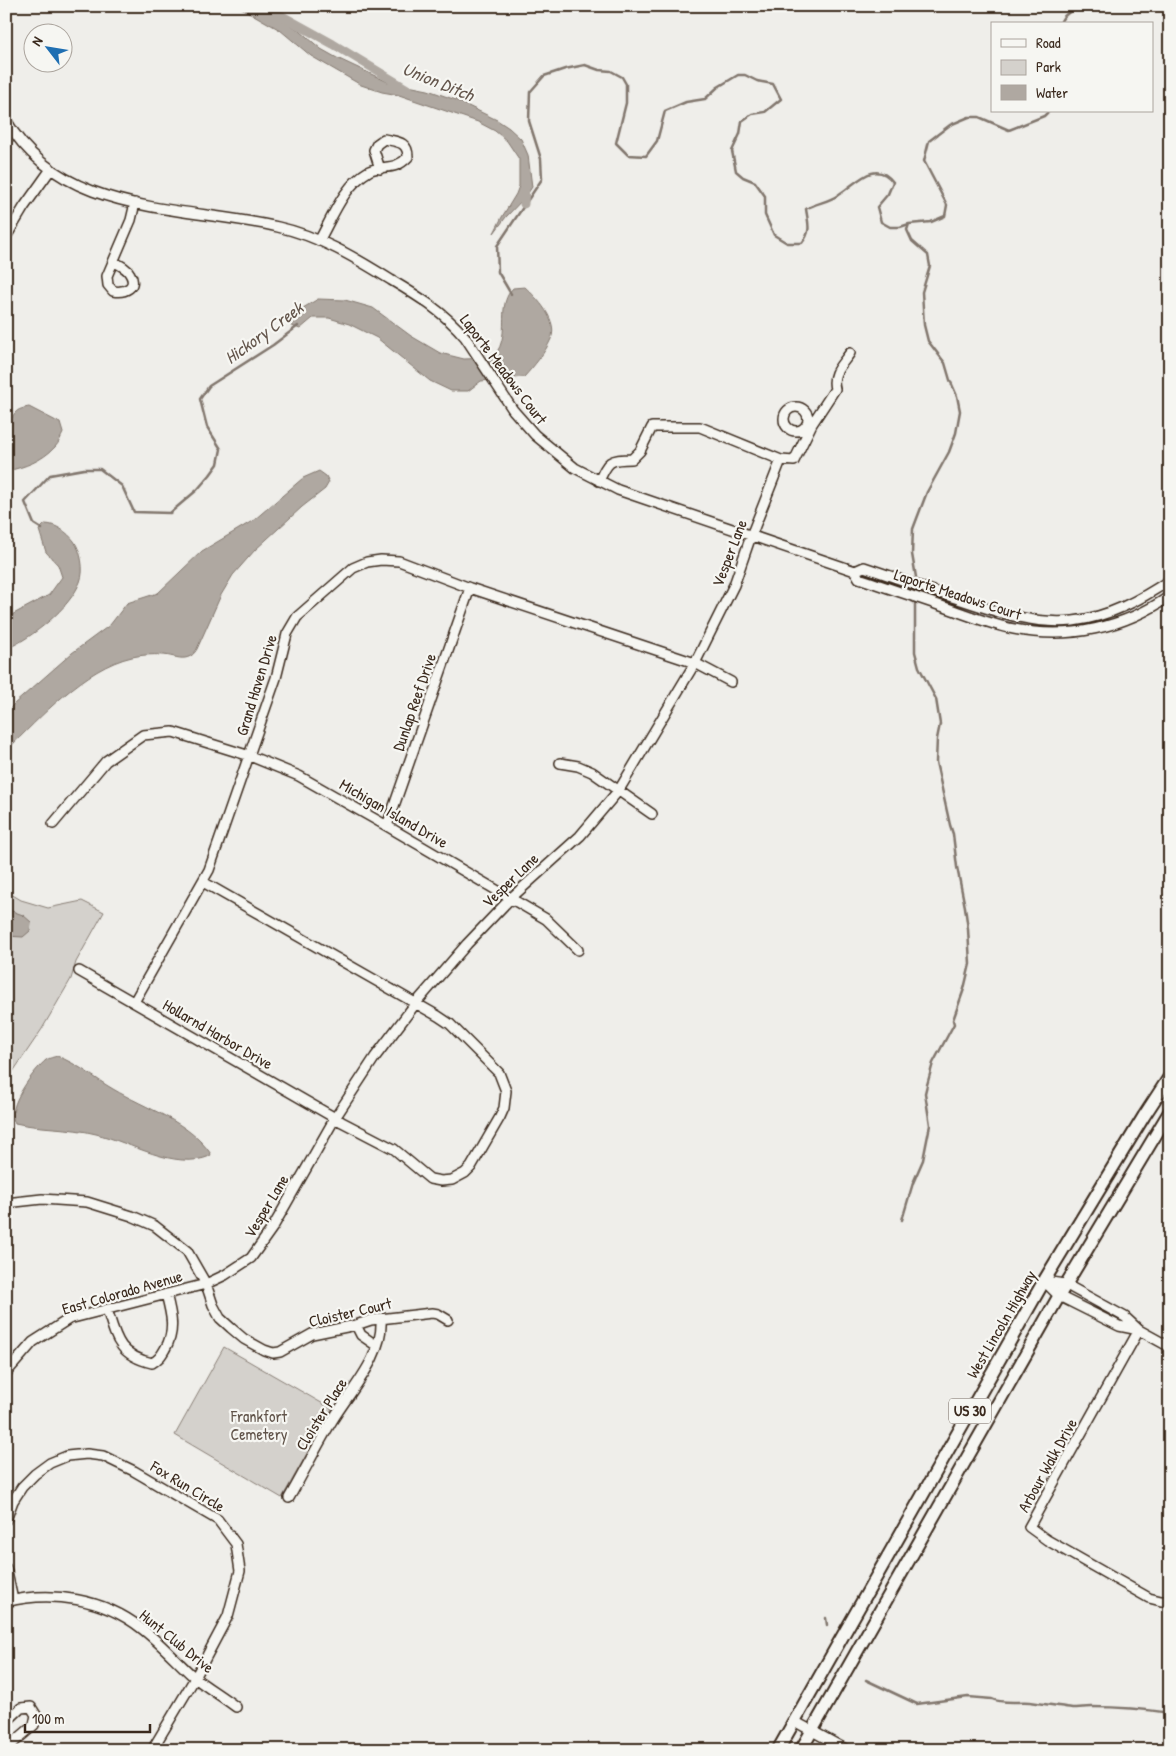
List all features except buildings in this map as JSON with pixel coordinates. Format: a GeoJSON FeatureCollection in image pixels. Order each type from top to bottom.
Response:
{"type":"FeatureCollection","features":[{"type":"Feature","properties":{"kind":"main road","name":"West Lincoln Highway"},"geometry":{"type":"LineString","coordinates":[[778,1750],[1044,1281],[1170,1076]]}},
{"type":"Feature","properties":{"kind":"main road","name":"US 30"},"geometry":{"type":"LineString","coordinates":[[801,1750],[1065,1284],[1170,1112]]}},
{"type":"Feature","properties":{"kind":"street","name":"Laporte Meadows Court"},"geometry":{"type":"LineString","coordinates":[[6,120],[24,145],[51,169],[78,186],[95,193],[135,203],[279,227],[318,241],[358,259],[430,304],[456,326],[505,397],[535,435],[575,468],[618,490],[855,570],[864,567],[1016,617],[1045,621],[1073,621],[1100,615],[1127,606],[1145,597],[1170,580]]}},
{"type":"Feature","properties":{"kind":"street"},"geometry":{"type":"LineString","coordinates":[[6,237],[24,207],[51,169]]}},
{"type":"Feature","properties":{"kind":"street"},"geometry":{"type":"LineString","coordinates":[[318,241],[356,180],[370,170],[380,169]]}},
{"type":"Feature","properties":{"kind":"street"},"geometry":{"type":"LineString","coordinates":[[114,262],[131,220],[135,203]]}},
{"type":"Feature","properties":{"kind":"street"},"geometry":{"type":"LineString","coordinates":[[599,481],[607,464],[616,459],[632,459],[640,451],[652,427],[700,427],[781,460],[794,461],[810,423],[835,389],[834,375],[850,353]]}},
{"type":"Feature","properties":{"kind":"street","name":"Vesper Lane"},"geometry":{"type":"LineString","coordinates":[[206,1284],[225,1276],[251,1258],[274,1227],[375,1057],[416,1002],[511,898],[580,836],[620,790],[695,663],[734,585],[781,460]]}},
{"type":"Feature","properties":{"kind":"street","name":"Grand Haven Drive"},"geometry":{"type":"LineString","coordinates":[[134,1002],[203,882],[217,852],[276,678],[287,634],[297,617],[353,568],[367,562],[381,560],[399,561],[470,588],[695,663],[731,682]]}},
{"type":"Feature","properties":{"kind":"street","name":"Laporte Meadows Court"},"geometry":{"type":"LineString","coordinates":[[855,570],[859,578],[996,624],[1040,633],[1071,634],[1095,629],[1131,618],[1170,596]]}},
{"type":"Feature","properties":{"kind":"street","name":"Dunlap Reef Drive"},"geometry":{"type":"LineString","coordinates":[[387,826],[470,588]]}},
{"type":"Feature","properties":{"kind":"street","name":"Michigan Island Drive"},"geometry":{"type":"LineString","coordinates":[[53,824],[106,762],[143,736],[173,732],[259,759],[299,776],[511,898],[546,920],[578,950]]}},
{"type":"Feature","properties":{"kind":"street"},"geometry":{"type":"LineString","coordinates":[[560,763],[578,766],[592,772],[652,814]]}},
{"type":"Feature","properties":{"kind":"street"},"geometry":{"type":"LineString","coordinates":[[203,882],[416,1002]]}},
{"type":"Feature","properties":{"kind":"street","name":"Hollarnd Harbor Drive"},"geometry":{"type":"LineString","coordinates":[[79,971],[338,1120],[394,1149],[430,1179],[452,1180],[465,1173],[471,1167],[504,1108],[506,1100],[505,1085],[499,1073],[450,1024],[416,1002]]}},
{"type":"Feature","properties":{"kind":"street"},"geometry":{"type":"LineString","coordinates":[[6,1203],[42,1199],[87,1202],[148,1222],[188,1251],[206,1284]]}},
{"type":"Feature","properties":{"kind":"street"},"geometry":{"type":"LineString","coordinates":[[1044,1281],[1065,1284],[1125,1317],[1140,1330],[1170,1347]]}},
{"type":"Feature","properties":{"kind":"street"},"geometry":{"type":"LineString","coordinates":[[1044,1281],[1059,1296],[1119,1326],[1140,1330]]}},
{"type":"Feature","properties":{"kind":"street","name":"East Colorado Avenue"},"geometry":{"type":"LineString","coordinates":[[6,1373],[33,1342],[69,1319],[206,1284]]}},
{"type":"Feature","properties":{"kind":"street","name":"Cloister Court"},"geometry":{"type":"LineString","coordinates":[[206,1284],[213,1305],[220,1318],[257,1346],[273,1353],[280,1352],[312,1334],[381,1318],[432,1313],[448,1320]]}},
{"type":"Feature","properties":{"kind":"street"},"geometry":{"type":"LineString","coordinates":[[107,1309],[117,1341],[128,1353],[152,1363],[159,1359],[171,1340],[171,1313],[166,1294]]}},
{"type":"Feature","properties":{"kind":"street","name":"Cloister Place"},"geometry":{"type":"LineString","coordinates":[[289,1498],[332,1421],[358,1384],[381,1335],[381,1318]]}},
{"type":"Feature","properties":{"kind":"street"},"geometry":{"type":"LineString","coordinates":[[356,1325],[361,1335],[377,1346]]}},
{"type":"Feature","properties":{"kind":"street","name":"Arbour Walk Drive"},"geometry":{"type":"LineString","coordinates":[[1140,1330],[1029,1528],[1150,1598],[1161,1602],[1170,1601]]}},
{"type":"Feature","properties":{"kind":"street","name":"Fox Run Circle"},"geometry":{"type":"LineString","coordinates":[[6,1520],[18,1494],[35,1474],[50,1463],[68,1456],[87,1454],[103,1456],[111,1460],[218,1520],[236,1544],[240,1571],[228,1616],[195,1678],[152,1750]]}},
{"type":"Feature","properties":{"kind":"street"},"geometry":{"type":"LineString","coordinates":[[6,1568],[10,1601]]}},
{"type":"Feature","properties":{"kind":"street","name":"Hunt Club Drive"},"geometry":{"type":"LineString","coordinates":[[10,1601],[41,1596],[88,1601],[140,1627],[164,1647],[195,1678],[236,1706]]}},
{"type":"Feature","properties":{"kind":"street"},"geometry":{"type":"LineString","coordinates":[[6,1722],[21,1708],[31,1708],[36,1715],[34,1725],[6,1749]]}},
{"type":"Feature","properties":{"kind":"street"},"geometry":{"type":"LineString","coordinates":[[794,1721],[843,1748]]}},
{"type":"Feature","properties":{"kind":"green space"},"geometry":{"type":"Polygon","coordinates":[[[6,891],[21,900],[48,908],[82,901],[104,912],[76,962],[71,979],[42,1029],[6,1082],[6,891]]]}},
{"type":"Feature","properties":{"kind":"green space","name":"Frankfort Cemetery"},"geometry":{"type":"Polygon","coordinates":[[[224,1347],[332,1409],[282,1498],[175,1435],[224,1347]]]}},
{"type":"Feature","properties":{"kind":"water"},"geometry":{"type":"Polygon","coordinates":[[[238,6],[262,6],[300,31],[321,49],[337,58],[388,82],[428,90],[456,100],[497,120],[521,139],[528,155],[532,187],[494,233],[519,186],[519,159],[507,141],[495,131],[478,122],[399,95],[361,85],[311,56],[280,30],[238,6]]]}},
{"type":"Feature","properties":{"kind":"water"},"geometry":{"type":"Polygon","coordinates":[[[525,287],[546,310],[553,332],[549,344],[524,377],[481,381],[468,391],[451,391],[430,381],[377,338],[349,324],[329,318],[313,318],[300,329],[290,325],[293,314],[318,299],[345,300],[373,308],[411,336],[440,353],[464,359],[493,358],[499,349],[503,336],[504,308],[508,294],[513,288],[525,287]]]}},
{"type":"Feature","properties":{"kind":"water"},"geometry":{"type":"Polygon","coordinates":[[[29,407],[60,423],[63,433],[59,442],[45,456],[27,465],[7,471],[5,449],[8,426],[16,412],[29,407]]]}},
{"type":"Feature","properties":{"kind":"water"},"geometry":{"type":"Polygon","coordinates":[[[319,471],[326,476],[329,482],[325,489],[302,507],[255,550],[233,575],[221,595],[197,649],[192,655],[187,658],[165,655],[136,656],[114,663],[97,672],[64,695],[6,751],[6,712],[14,704],[72,653],[110,625],[127,603],[158,593],[202,551],[254,520],[303,478],[319,471]]]}},
{"type":"Feature","properties":{"kind":"water"},"geometry":{"type":"Polygon","coordinates":[[[45,524],[61,529],[74,541],[79,550],[81,561],[82,572],[80,582],[68,602],[59,612],[27,638],[6,649],[6,618],[49,595],[62,577],[58,565],[46,552],[39,530],[45,524]]]}},
{"type":"Feature","properties":{"kind":"water"},"geometry":{"type":"Polygon","coordinates":[[[6,909],[23,915],[31,922],[30,931],[23,937],[6,936],[6,909]]]}},
{"type":"Feature","properties":{"kind":"water"},"geometry":{"type":"Polygon","coordinates":[[[57,1056],[79,1067],[113,1089],[179,1124],[202,1143],[211,1154],[210,1156],[196,1160],[168,1158],[96,1134],[15,1123],[13,1116],[14,1108],[28,1080],[47,1059],[57,1056]]]}},
{"type":"Feature","properties":{"kind":"waterway","name":"Union Ditch"},"geometry":{"type":"LineString","coordinates":[[264,6],[333,44],[409,90]]}},
{"type":"Feature","properties":{"kind":"waterway","name":"Hickory Creek"},"geometry":{"type":"LineString","coordinates":[[1061,22],[1065,15],[1081,6]]}},
{"type":"Feature","properties":{"kind":"waterway","name":"Hickory Creek"},"geometry":{"type":"LineString","coordinates":[[511,294],[498,272],[497,246],[542,179],[541,159],[529,121],[530,92],[544,76],[585,65],[599,70],[611,71],[622,77],[626,84],[626,103],[616,143],[628,155],[646,156],[657,141],[665,111],[686,102],[705,99],[718,87],[738,75],[745,75],[757,81],[773,84],[781,99],[765,112],[752,114],[742,121],[740,134],[732,151],[736,171],[743,177],[755,182],[765,196],[765,215],[774,235],[787,243],[802,243],[805,239],[809,227],[806,209],[827,201],[865,175],[872,173],[879,172],[886,175],[893,182],[888,194],[877,207],[881,222],[890,227],[900,227],[909,224],[931,222],[945,216],[947,205],[924,161],[929,141],[950,125],[969,117],[979,117],[1009,130],[1044,116],[1048,112]]}},
{"type":"Feature","properties":{"kind":"waterway","name":"Union Ditch"},"geometry":{"type":"LineString","coordinates":[[524,204],[525,186]]}},
{"type":"Feature","properties":{"kind":"waterway"},"geometry":{"type":"LineString","coordinates":[[909,224],[907,230],[912,241],[928,255],[930,266],[922,292],[924,325],[928,341],[945,363],[957,396],[960,411],[956,433],[949,452],[927,492],[913,529],[912,554],[917,583]]}},
{"type":"Feature","properties":{"kind":"waterway","name":"Hickory Creek"},"geometry":{"type":"LineString","coordinates":[[42,529],[34,524],[25,502],[50,475],[84,469],[100,469],[122,486],[134,512],[170,513],[197,490],[218,464],[221,449],[207,427],[200,399],[209,386],[273,345],[298,326]]}},
{"type":"Feature","properties":{"kind":"waterway"},"geometry":{"type":"LineString","coordinates":[[902,1220],[913,1183],[923,1160],[930,1125],[925,1093],[927,1085],[933,1063],[954,1024],[953,1020],[964,989],[970,964],[968,929],[953,834],[936,762],[940,724],[936,699],[919,667],[915,652],[915,600]]}},
{"type":"Feature","properties":{"kind":"waterway"},"geometry":{"type":"LineString","coordinates":[[826,1618],[827,1625]]}},
{"type":"Feature","properties":{"kind":"waterway"},"geometry":{"type":"LineString","coordinates":[[866,1680],[917,1704],[968,1697],[1005,1702],[1030,1702],[1072,1708],[1141,1709],[1170,1713]]}}]}
